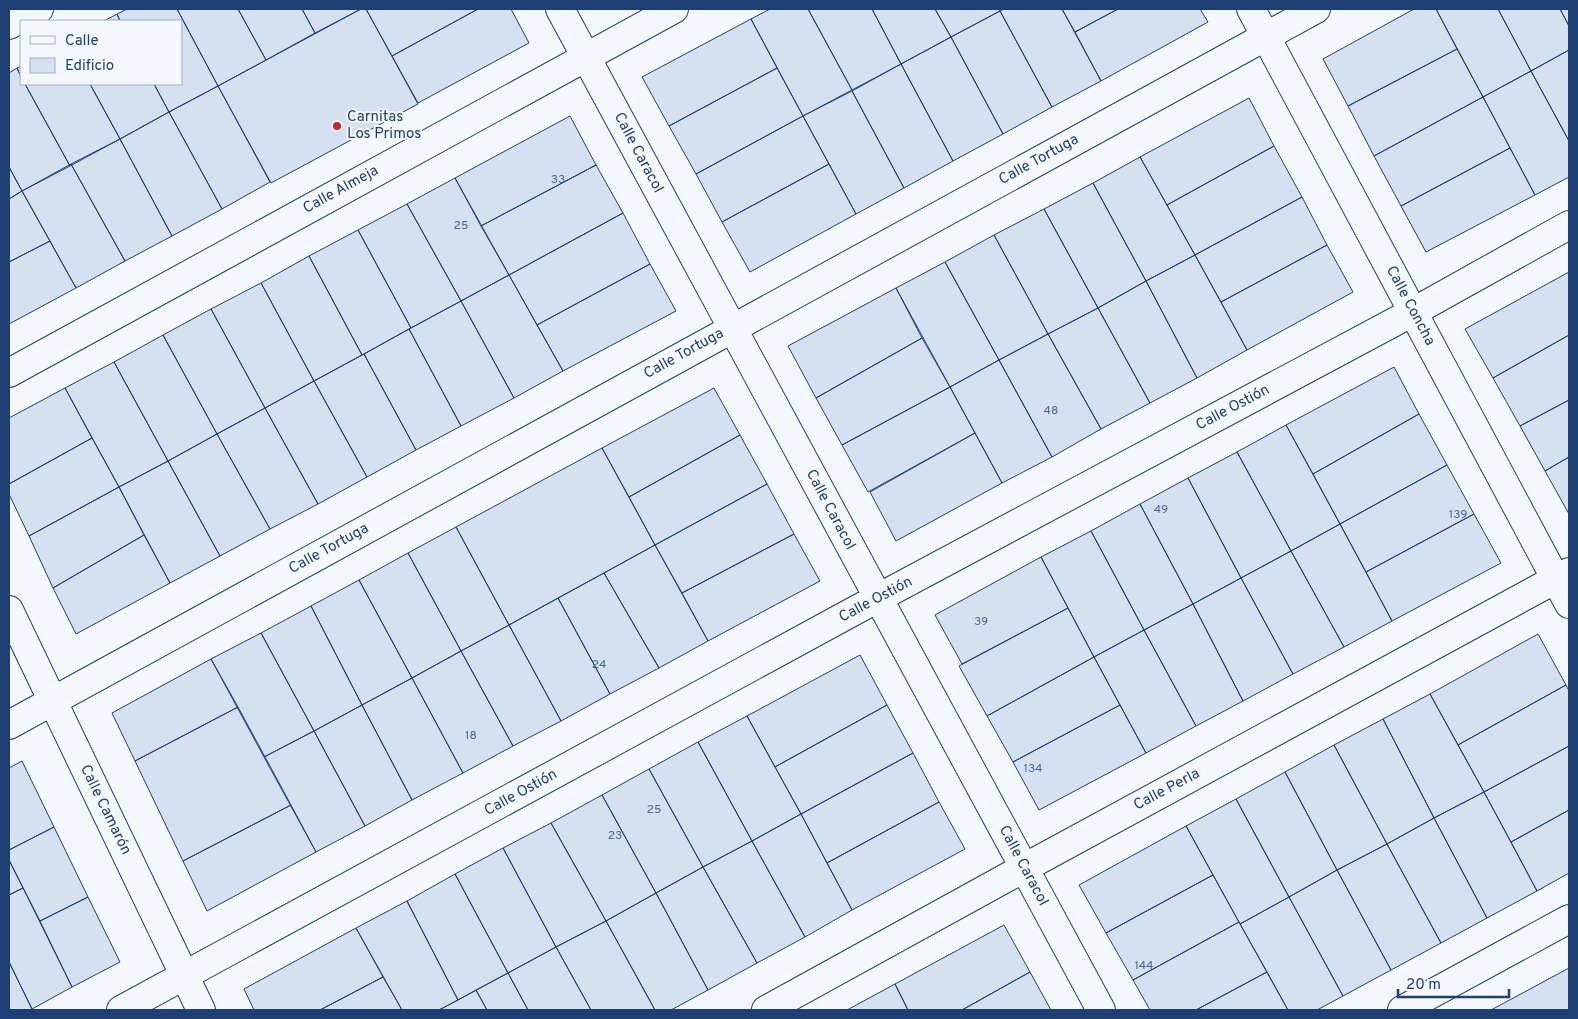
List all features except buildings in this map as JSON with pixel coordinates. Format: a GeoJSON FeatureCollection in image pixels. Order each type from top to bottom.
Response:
{"type":"FeatureCollection","features":[{"type":"Feature","properties":{"kind":"street"},"geometry":{"type":"LineString","coordinates":[[9,25],[38,9]]}},
{"type":"Feature","properties":{"kind":"street","name":"Calle Caracol"},"geometry":{"type":"LineString","coordinates":[[560,9],[1101,1010]]}},
{"type":"Feature","properties":{"kind":"street","name":"Calle Almeja"},"geometry":{"type":"LineString","coordinates":[[9,372],[674,9]]}},
{"type":"Feature","properties":{"kind":"street","name":"Calle Concha"},"geometry":{"type":"LineString","coordinates":[[1251,9],[1413,312],[1563,575],[1569,604]]}},
{"type":"Feature","properties":{"kind":"street","name":"Calle Tortuga"},"geometry":{"type":"LineString","coordinates":[[9,725],[732,327],[1316,9]]}},
{"type":"Feature","properties":{"kind":"street","name":"Calle Ostión"},"geometry":{"type":"LineString","coordinates":[[121,1010],[185,977],[878,598],[1413,312],[1569,225]]}},
{"type":"Feature","properties":{"kind":"street","name":"Calle Perla"},"geometry":{"type":"LineString","coordinates":[[766,1010],[1563,575]]}},
{"type":"Feature","properties":{"kind":"street","name":"Calle Camarón"},"geometry":{"type":"LineString","coordinates":[[9,610],[201,1010]]}},
{"type":"Feature","properties":{"kind":"street"},"geometry":{"type":"LineString","coordinates":[[1402,1010],[1569,919]]}},
{"type":"Feature","properties":{"kind":"place","name":"Carnitas Los Primos"},"geometry":{"type":"Point","coordinates":[337,126]}}]}
